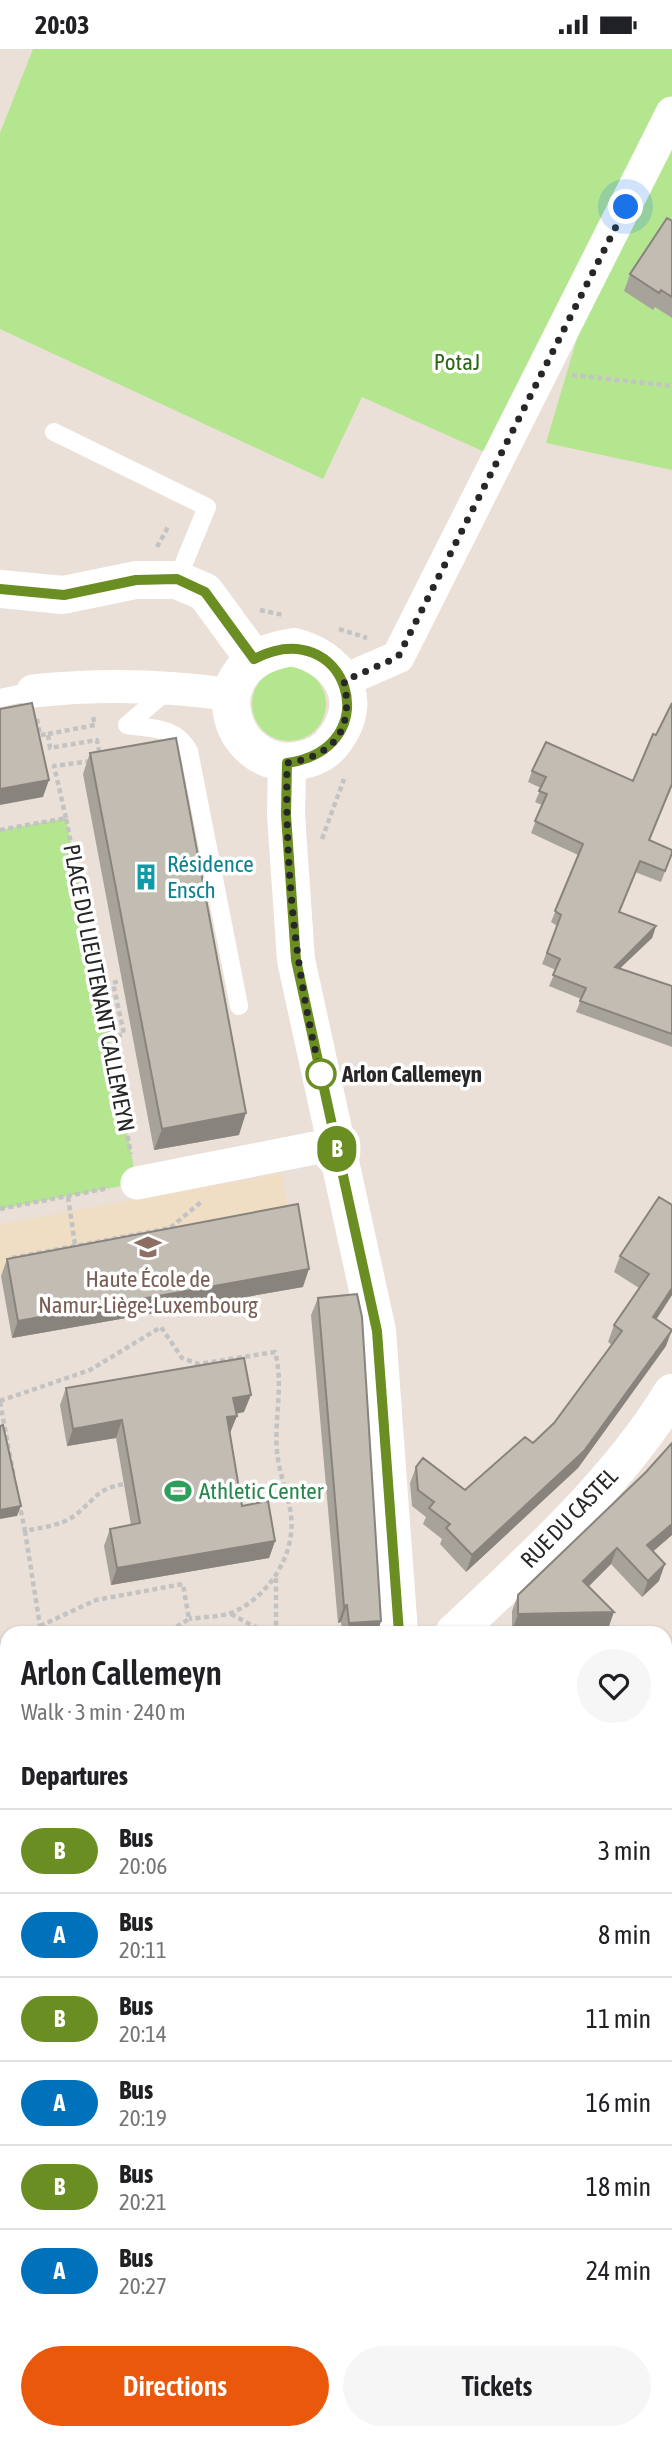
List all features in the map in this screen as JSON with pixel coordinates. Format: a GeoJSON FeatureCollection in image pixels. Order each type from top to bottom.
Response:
{"type":"FeatureCollection","features":[{"type":"Feature","properties":{"kind":"street"},"geometry":{"type":"LineString","coordinates":[[344,681],[398,657],[672,113]]}},
{"type":"Feature","properties":{"kind":"street"},"geometry":{"type":"LineString","coordinates":[[0,589],[64,595],[136,580],[177,579],[205,592],[254,659]]}},
{"type":"Feature","properties":{"kind":"street"},"geometry":{"type":"LineString","coordinates":[[294,646],[314,652],[331,664],[344,681],[349,704],[344,727],[330,747],[310,759],[287,763],[268,759],[251,748],[239,733],[233,715],[231,695],[237,674],[254,659],[273,649],[294,646]]}},
{"type":"Feature","properties":{"kind":"street"},"geometry":{"type":"LineString","coordinates":[[33,691],[87,685],[172,687],[231,695]]}},
{"type":"Feature","properties":{"kind":"street"},"geometry":{"type":"LineString","coordinates":[[287,763],[286,815],[296,960],[377,1331],[398,1626]]}},
{"type":"Feature","properties":{"kind":"street"},"geometry":{"type":"LineString","coordinates":[[137,1183],[335,1144]]}},
{"type":"Feature","properties":{"kind":"street","name":"RUE DU CASTEL"},"geometry":{"type":"LineString","coordinates":[[461,1626],[594,1495],[647,1435],[672,1394]]}},
{"type":"Feature","properties":{"kind":"lane"},"geometry":{"type":"LineString","coordinates":[[54,432],[207,507],[177,579]]}},
{"type":"Feature","properties":{"kind":"lane"},"geometry":{"type":"LineString","coordinates":[[172,687],[127,726],[170,732],[181,737],[189,751],[239,1006]]}},
{"type":"Feature","properties":{"kind":"lane"},"geometry":{"type":"LineString","coordinates":[[0,698],[33,691]]}},
{"type":"Feature","properties":{"kind":"path"},"geometry":{"type":"LineString","coordinates":[[543,371],[672,386]]}},
{"type":"Feature","properties":{"kind":"path"},"geometry":{"type":"LineString","coordinates":[[33,691],[40,735],[48,734],[50,748],[97,740],[101,760],[54,766],[66,818]]}},
{"type":"Feature","properties":{"kind":"path","name":"PLACE DU LIEUTENANT CALLEMEYN"},"geometry":{"type":"LineString","coordinates":[[0,830],[66,818],[137,1183]]}},
{"type":"Feature","properties":{"kind":"path"},"geometry":{"type":"LineString","coordinates":[[109,1038],[124,1034],[113,983],[121,980]]}},
{"type":"Feature","properties":{"kind":"path"},"geometry":{"type":"LineString","coordinates":[[0,1209],[137,1183]]}},
{"type":"Feature","properties":{"kind":"path"},"geometry":{"type":"LineString","coordinates":[[68,1196],[75,1245]]}},
{"type":"Feature","properties":{"kind":"path"},"geometry":{"type":"LineString","coordinates":[[10,1259],[170,1228]]}},
{"type":"Feature","properties":{"kind":"path"},"geometry":{"type":"LineString","coordinates":[[144,1233],[145,1241]]}},
{"type":"Feature","properties":{"kind":"path"},"geometry":{"type":"LineString","coordinates":[[15,1479],[0,1401],[90,1370],[161,1327],[182,1358],[199,1364],[275,1352],[280,1370],[275,1426],[277,1455],[291,1517],[288,1547],[276,1576],[254,1599],[230,1613],[189,1619],[178,1626]]}},
{"type":"Feature","properties":{"kind":"path"},"geometry":{"type":"LineString","coordinates":[[24,1531],[61,1524],[79,1513],[91,1497],[106,1487],[124,1484]]}},
{"type":"Feature","properties":{"kind":"path"},"geometry":{"type":"LineString","coordinates":[[17,1492],[40,1626],[96,1600],[183,1584],[189,1619]]}},
{"type":"Feature","properties":{"kind":"path"},"geometry":{"type":"LineString","coordinates":[[276,1576],[276,1626]]}},
{"type":"Feature","properties":{"kind":"path"},"geometry":{"type":"LineString","coordinates":[[230,1613],[253,1626]]}},
{"type":"Feature","properties":{"kind":"shaded area","name":"Haute École de Namur-Liège-Luxembourg"},"geometry":{"type":"Polygon","coordinates":[[[282,1173],[303,1287],[12,1338],[0,1271],[0,1224],[282,1173]]]}},
{"type":"Feature","properties":{"kind":"green space","name":"PotaJ"},"geometry":{"type":"Polygon","coordinates":[[[33,49],[672,49],[672,470],[546,443],[627,169],[489,454],[362,397],[323,479],[0,329],[0,133],[33,49]]]}},
{"type":"Feature","properties":{"kind":"green space"},"geometry":{"type":"Polygon","coordinates":[[[289,667],[310,673],[320,683],[326,704],[320,725],[310,735],[289,741],[268,735],[258,725],[252,704],[258,683],[268,673],[289,667]]]}},
{"type":"Feature","properties":{"kind":"green space"},"geometry":{"type":"Polygon","coordinates":[[[66,818],[137,1183],[0,1209],[0,830],[66,818]]]}},
{"type":"Feature","properties":{"kind":"building"},"geometry":{"type":"Polygon","coordinates":[[[667,218],[672,221],[672,297],[661,290],[659,293],[630,274],[667,218]]]}},
{"type":"Feature","properties":{"kind":"building"},"geometry":{"type":"Polygon","coordinates":[[[32,703],[49,780],[0,789],[0,709],[32,703]]]}},
{"type":"Feature","properties":{"kind":"building"},"geometry":{"type":"Polygon","coordinates":[[[672,703],[672,784],[649,840],[672,850],[672,853],[665,871],[640,861],[619,912],[656,926],[615,967],[672,986],[672,1034],[580,1001],[586,988],[553,975],[560,959],[547,953],[561,915],[555,911],[583,844],[535,821],[547,794],[539,791],[546,777],[532,771],[546,742],[633,781],[653,734],[656,735],[672,703]]]}},
{"type":"Feature","properties":{"kind":"building","name":"Résidence Ensch"},"geometry":{"type":"Polygon","coordinates":[[[176,738],[246,1113],[162,1129],[90,753],[176,738]]]}},
{"type":"Feature","properties":{"kind":"building"},"geometry":{"type":"Polygon","coordinates":[[[659,1197],[672,1205],[672,1288],[653,1317],[672,1330],[584,1451],[472,1555],[446,1528],[450,1524],[429,1508],[434,1502],[418,1490],[416,1467],[423,1458],[465,1490],[525,1437],[533,1443],[554,1423],[622,1331],[614,1325],[649,1274],[620,1256],[659,1197]]]}},
{"type":"Feature","properties":{"kind":"building"},"geometry":{"type":"Polygon","coordinates":[[[298,1204],[309,1269],[18,1321],[7,1259],[298,1204]]]}},
{"type":"Feature","properties":{"kind":"building"},"geometry":{"type":"Polygon","coordinates":[[[357,1294],[362,1317],[381,1621],[349,1623],[347,1605],[344,1606],[318,1298],[357,1294]]]}},
{"type":"Feature","properties":{"kind":"building","name":"Athletic Center"},"geometry":{"type":"Polygon","coordinates":[[[244,1358],[251,1395],[233,1398],[237,1416],[227,1417],[242,1506],[268,1501],[275,1541],[117,1568],[110,1529],[140,1523],[122,1420],[73,1429],[66,1388],[244,1358]]]}},
{"type":"Feature","properties":{"kind":"building"},"geometry":{"type":"Polygon","coordinates":[[[3,1425],[21,1506],[0,1510],[0,1426],[3,1425]]]}},
{"type":"Feature","properties":{"kind":"building"},"geometry":{"type":"Polygon","coordinates":[[[672,1443],[672,1524],[647,1545],[665,1564],[648,1581],[617,1548],[583,1581],[614,1612],[518,1614],[518,1595],[646,1472],[672,1443]]]}},
{"type":"Feature","properties":{"kind":"bus line","name":"B"},"geometry":{"type":"LineString","coordinates":[[0,589],[64,595],[109,588],[136,580],[177,579],[205,592],[254,659],[273,649],[294,646],[314,652],[331,664],[344,681],[349,704],[344,727],[330,747],[310,759],[287,763],[286,815],[296,960],[377,1331],[398,1626]]}},
{"type":"Feature","properties":{"kind":"place","name":"Résidence Ensch"},"geometry":{"type":"Point","coordinates":[146,877]}},
{"type":"Feature","properties":{"kind":"place","name":"Arlon Callemeyn"},"geometry":{"type":"Point","coordinates":[321,1074]}},
{"type":"Feature","properties":{"kind":"place","name":"Haute École de Namur-Liège-Luxembourg"},"geometry":{"type":"Point","coordinates":[148,1247]}},
{"type":"Feature","properties":{"kind":"place","name":"Athletic Center"},"geometry":{"type":"Point","coordinates":[178,1491]}},
{"type":"Feature","properties":{"kind":"route"},"geometry":{"type":"LineString","coordinates":[[321,1074],[296,960],[286,815],[287,763],[310,759],[330,747],[344,727],[349,704],[344,681],[398,657],[626,207]]}}]}
